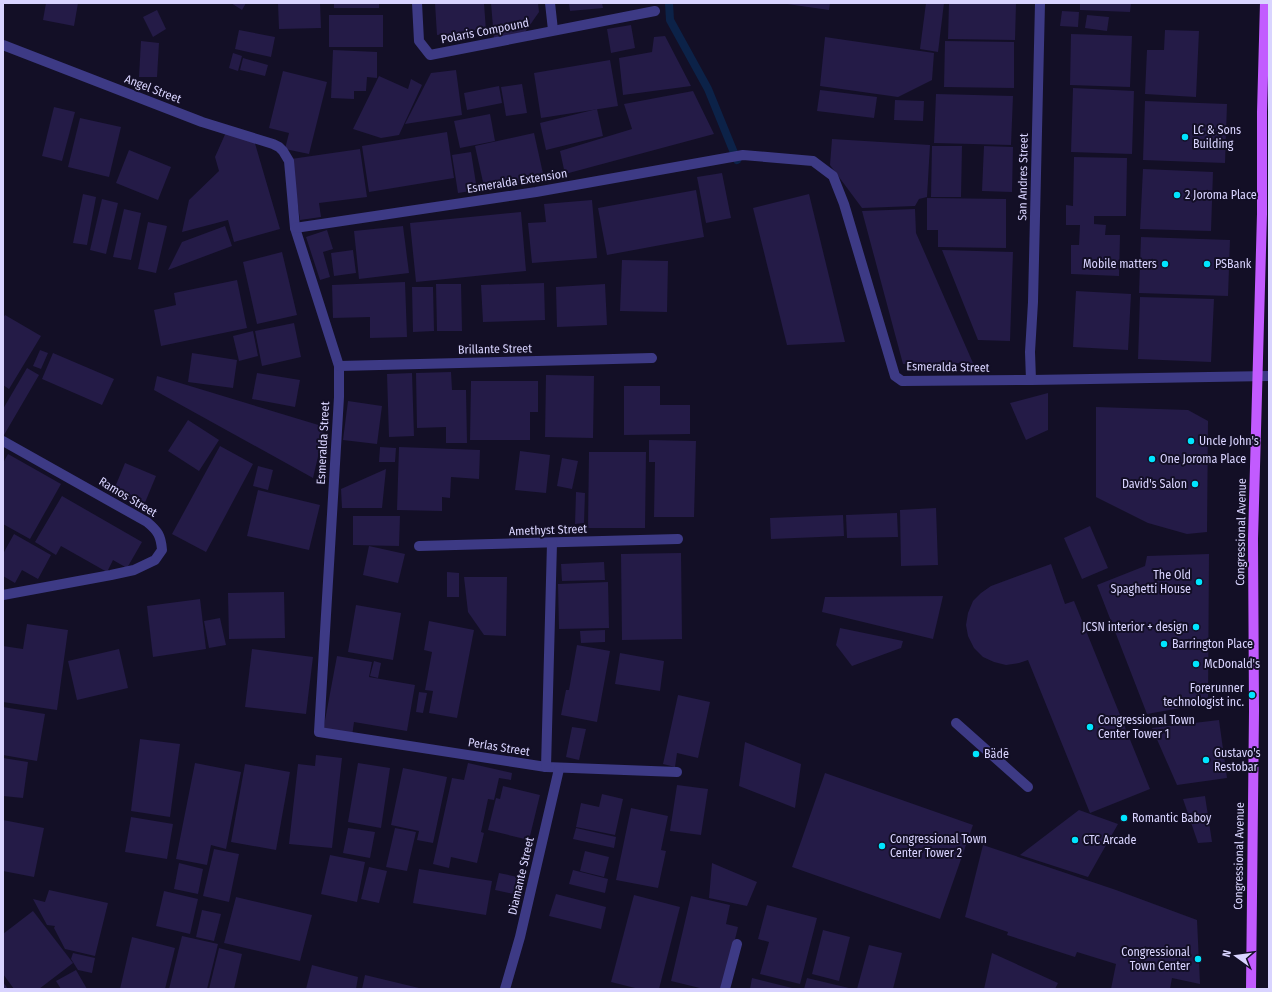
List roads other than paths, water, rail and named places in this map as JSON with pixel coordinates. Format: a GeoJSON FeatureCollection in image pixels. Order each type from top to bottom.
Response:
{"type":"FeatureCollection","features":[{"type":"Feature","properties":{"kind":"main road","name":"Congressional Avenue"},"geometry":{"type":"LineString","coordinates":[[1251,989],[1254,711],[1253,539],[1262,214],[1262,112],[1265,3]]}},
{"type":"Feature","properties":{"kind":"street","name":"Polaris Compound"},"geometry":{"type":"LineString","coordinates":[[417,3],[419,41],[430,55],[655,11]]}},
{"type":"Feature","properties":{"kind":"street"},"geometry":{"type":"LineString","coordinates":[[550,3],[553,30]]}},
{"type":"Feature","properties":{"kind":"street","name":"San Andres Street"},"geometry":{"type":"LineString","coordinates":[[1031,380],[1030,352],[1033,302],[1040,3]]}},
{"type":"Feature","properties":{"kind":"street","name":"Angel Street"},"geometry":{"type":"LineString","coordinates":[[3,45],[202,122],[273,144],[283,151],[289,161]]}},
{"type":"Feature","properties":{"kind":"street","name":"Esmeralda Street"},"geometry":{"type":"LineString","coordinates":[[742,155],[813,161],[833,176],[844,204],[895,376],[902,381],[1269,376]]}},
{"type":"Feature","properties":{"kind":"street","name":"Esmeralda Extension"},"geometry":{"type":"LineString","coordinates":[[295,228],[536,192],[742,155]]}},
{"type":"Feature","properties":{"kind":"street","name":"Esmeralda Street"},"geometry":{"type":"LineString","coordinates":[[289,161],[295,228],[339,366],[339,397],[319,732]]}},
{"type":"Feature","properties":{"kind":"street","name":"Brillante Street"},"geometry":{"type":"LineString","coordinates":[[339,366],[652,358]]}},
{"type":"Feature","properties":{"kind":"street","name":"Ramos Street"},"geometry":{"type":"LineString","coordinates":[[3,441],[147,522],[156,529],[161,538],[162,550],[155,560],[134,570],[3,594]]}},
{"type":"Feature","properties":{"kind":"street","name":"Amethyst Street"},"geometry":{"type":"LineString","coordinates":[[419,546],[678,539]]}},
{"type":"Feature","properties":{"kind":"street"},"geometry":{"type":"LineString","coordinates":[[546,767],[552,543]]}},
{"type":"Feature","properties":{"kind":"street"},"geometry":{"type":"LineString","coordinates":[[956,723],[1028,787]]}},
{"type":"Feature","properties":{"kind":"street","name":"Perlas Street"},"geometry":{"type":"LineString","coordinates":[[319,732],[559,769],[678,772]]}},
{"type":"Feature","properties":{"kind":"street","name":"Diamante Street"},"geometry":{"type":"LineString","coordinates":[[505,989],[520,937],[559,769]]}},
{"type":"Feature","properties":{"kind":"street"},"geometry":{"type":"LineString","coordinates":[[725,989],[737,944]]}},
{"type":"Feature","properties":{"kind":"waterway"},"geometry":{"type":"LineString","coordinates":[[669,3],[670,20],[708,89],[737,160]]}},
{"type":"Feature","properties":{"kind":"place","name":"LC & Sons Building"},"geometry":{"type":"Point","coordinates":[1185,137]}},
{"type":"Feature","properties":{"kind":"place","name":"2 Joroma Place"},"geometry":{"type":"Point","coordinates":[1177,195]}},
{"type":"Feature","properties":{"kind":"place","name":"Mobile matters"},"geometry":{"type":"Point","coordinates":[1165,264]}},
{"type":"Feature","properties":{"kind":"place","name":"PSBank"},"geometry":{"type":"Point","coordinates":[1207,264]}},
{"type":"Feature","properties":{"kind":"place","name":"Uncle John's"},"geometry":{"type":"Point","coordinates":[1191,441]}},
{"type":"Feature","properties":{"kind":"place","name":"One Joroma Place"},"geometry":{"type":"Point","coordinates":[1152,459]}},
{"type":"Feature","properties":{"kind":"place","name":"David's Salon"},"geometry":{"type":"Point","coordinates":[1195,484]}},
{"type":"Feature","properties":{"kind":"place","name":"The Old Spaghetti House"},"geometry":{"type":"Point","coordinates":[1199,582]}},
{"type":"Feature","properties":{"kind":"place","name":"JCSN interior + design"},"geometry":{"type":"Point","coordinates":[1196,627]}},
{"type":"Feature","properties":{"kind":"place","name":"Barrington Place"},"geometry":{"type":"Point","coordinates":[1164,644]}},
{"type":"Feature","properties":{"kind":"place","name":"McDonald's"},"geometry":{"type":"Point","coordinates":[1196,664]}},
{"type":"Feature","properties":{"kind":"place","name":"Forerunner technologist inc."},"geometry":{"type":"Point","coordinates":[1252,695]}},
{"type":"Feature","properties":{"kind":"place","name":"Congressional Town Center Tower 1"},"geometry":{"type":"Point","coordinates":[1090,727]}},
{"type":"Feature","properties":{"kind":"place","name":"Bädē"},"geometry":{"type":"Point","coordinates":[976,754]}},
{"type":"Feature","properties":{"kind":"place","name":"Gustavo's Restobar"},"geometry":{"type":"Point","coordinates":[1206,760]}},
{"type":"Feature","properties":{"kind":"place","name":"Romantic Baboy"},"geometry":{"type":"Point","coordinates":[1124,818]}},
{"type":"Feature","properties":{"kind":"place","name":"CTC Arcade"},"geometry":{"type":"Point","coordinates":[1075,840]}},
{"type":"Feature","properties":{"kind":"place","name":"Congressional Town Center Tower 2"},"geometry":{"type":"Point","coordinates":[882,846]}},
{"type":"Feature","properties":{"kind":"place","name":"Congressional Town Center"},"geometry":{"type":"Point","coordinates":[1198,959]}}]}
